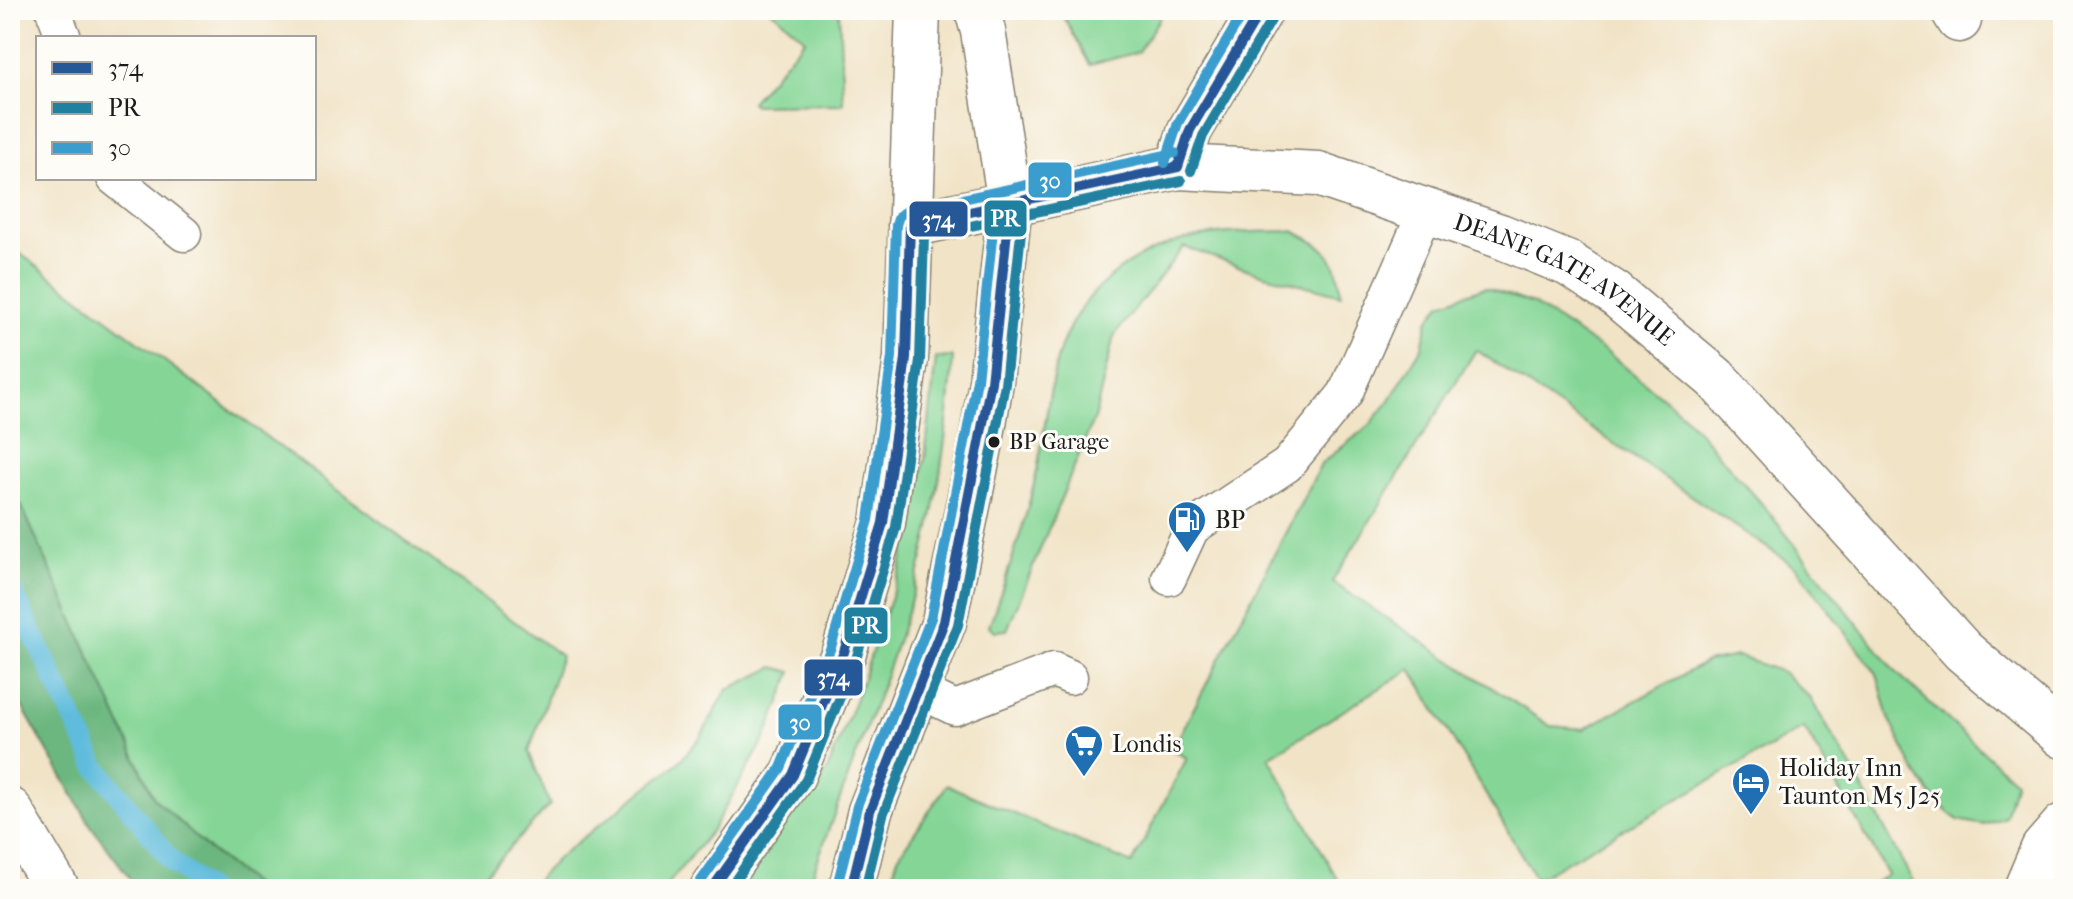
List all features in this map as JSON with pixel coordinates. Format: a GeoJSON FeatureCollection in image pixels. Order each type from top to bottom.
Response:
{"type":"FeatureCollection","features":[{"type":"Feature","properties":{"kind":"main road"},"geometry":{"type":"LineString","coordinates":[[712,889],[793,775],[844,652],[879,537],[906,358],[918,10]]}},
{"type":"Feature","properties":{"kind":"main road"},"geometry":{"type":"LineString","coordinates":[[851,889],[870,811],[944,622],[991,382],[1010,203],[977,10]]}},
{"type":"Feature","properties":{"kind":"main road"},"geometry":{"type":"LineString","coordinates":[[1178,167],[1190,130],[1261,10]]}},
{"type":"Feature","properties":{"kind":"main road","name":"DEANE GATE AVENUE"},"geometry":{"type":"LineString","coordinates":[[910,225],[1178,167],[1318,174],[1500,236],[1569,264],[1614,293],[1715,378],[1963,651],[2063,736]]}},
{"type":"Feature","properties":{"kind":"main road"},"geometry":{"type":"LineString","coordinates":[[10,810],[57,889]]}},
{"type":"Feature","properties":{"kind":"main road"},"geometry":{"type":"LineString","coordinates":[[2026,889],[2043,849],[2063,826]]}},
{"type":"Feature","properties":{"kind":"lane"},"geometry":{"type":"LineString","coordinates":[[53,10],[63,36]]}},
{"type":"Feature","properties":{"kind":"lane"},"geometry":{"type":"LineString","coordinates":[[116,180],[184,234]]}},
{"type":"Feature","properties":{"kind":"lane"},"geometry":{"type":"LineString","coordinates":[[1169,578],[1192,528],[1287,465],[1345,394],[1426,210]]}},
{"type":"Feature","properties":{"kind":"lane"},"geometry":{"type":"LineString","coordinates":[[918,690],[955,708],[1054,670],[1070,677]]}},
{"type":"Feature","properties":{"kind":"green space"},"geometry":{"type":"Polygon","coordinates":[[[771,10],[839,10],[843,104],[754,105],[751,102],[805,39],[771,10]]]}},
{"type":"Feature","properties":{"kind":"green space"},"geometry":{"type":"Polygon","coordinates":[[[1060,10],[1165,10],[1138,52],[1090,65],[1060,10]]]}},
{"type":"Feature","properties":{"kind":"green space"},"geometry":{"type":"Polygon","coordinates":[[[1293,231],[1329,254],[1337,271],[1341,295],[1258,273],[1184,247],[1114,336],[1095,416],[1007,630],[994,631],[989,626],[1030,499],[1057,360],[1065,336],[1091,295],[1128,264],[1172,244],[1220,234],[1293,231]]]}},
{"type":"Feature","properties":{"kind":"green space"},"geometry":{"type":"Polygon","coordinates":[[[10,246],[561,656],[529,752],[550,805],[471,889],[259,889],[208,849],[154,799],[10,481],[10,246]]]}},
{"type":"Feature","properties":{"kind":"green space"},"geometry":{"type":"Polygon","coordinates":[[[1485,287],[1533,304],[1608,353],[1684,415],[1762,504],[1896,672],[2015,781],[2005,817],[1984,825],[1958,820],[1935,800],[1914,770],[1889,718],[1877,674],[1797,568],[1476,350],[1332,582],[1550,726],[1584,729],[1706,662],[1737,656],[1783,672],[1810,698],[1917,889],[1864,889],[1888,875],[1804,728],[1536,879],[1411,669],[1269,757],[1343,889],[888,889],[898,857],[947,785],[1132,864],[1187,758],[1172,750],[1322,463],[1370,425],[1390,400],[1422,347],[1428,321],[1441,303],[1485,287]]]}},
{"type":"Feature","properties":{"kind":"green space"},"geometry":{"type":"Polygon","coordinates":[[[953,357],[941,469],[917,579],[808,889],[751,889],[749,879],[773,841],[827,771],[856,698],[900,571],[925,458],[936,358],[953,357]]]}},
{"type":"Feature","properties":{"kind":"green space"},"geometry":{"type":"Polygon","coordinates":[[[10,481],[154,798],[208,849],[259,889],[138,889],[91,826],[10,686],[10,481]]]}},
{"type":"Feature","properties":{"kind":"green space"},"geometry":{"type":"Polygon","coordinates":[[[774,667],[792,672],[765,739],[712,830],[664,889],[527,889],[561,855],[678,763],[700,738],[727,690],[774,667]]]}},
{"type":"Feature","properties":{"kind":"waterway"},"geometry":{"type":"LineString","coordinates":[[10,586],[96,766],[173,863],[207,889]]}},
{"type":"Feature","properties":{"kind":"transit line","name":"30"},"geometry":{"type":"LineString","coordinates":[[1165,163],[1178,123],[1245,10]]}},
{"type":"Feature","properties":{"kind":"transit line","name":"374"},"geometry":{"type":"LineString","coordinates":[[1178,167],[1190,130],[1261,10]]}},
{"type":"Feature","properties":{"kind":"transit line","name":"PR"},"geometry":{"type":"LineString","coordinates":[[1191,171],[1203,136],[1273,17]]}},
{"type":"Feature","properties":{"kind":"transit line","name":"30"},"geometry":{"type":"LineString","coordinates":[[701,881],[781,768],[831,647],[869,520],[892,357],[896,225],[899,216],[907,211],[1175,153]]}},
{"type":"Feature","properties":{"kind":"transit line","name":"374"},"geometry":{"type":"LineString","coordinates":[[712,889],[793,775],[844,652],[883,523],[906,358],[910,225],[1178,167]]}},
{"type":"Feature","properties":{"kind":"transit line","name":"PR"},"geometry":{"type":"LineString","coordinates":[[729,889],[806,780],[857,656],[896,527],[920,360],[924,236],[1181,181]]}},
{"type":"Feature","properties":{"kind":"transit line","name":"30"},"geometry":{"type":"LineString","coordinates":[[837,886],[857,806],[931,618],[977,380],[996,202]]}},
{"type":"Feature","properties":{"kind":"transit line","name":"374"},"geometry":{"type":"LineString","coordinates":[[851,889],[870,811],[944,622],[991,382],[1010,203]]}},
{"type":"Feature","properties":{"kind":"transit line","name":"PR"},"geometry":{"type":"LineString","coordinates":[[865,889],[883,815],[958,625],[1005,384],[1024,204]]}},
{"type":"Feature","properties":{"kind":"place","name":"BP Garage"},"geometry":{"type":"Point","coordinates":[994,442]}},
{"type":"Feature","properties":{"kind":"place","name":"BP"},"geometry":{"type":"Point","coordinates":[1187,554]}},
{"type":"Feature","properties":{"kind":"place","name":"Londis"},"geometry":{"type":"Point","coordinates":[1084,778]}},
{"type":"Feature","properties":{"kind":"place","name":"Holiday Inn Taunton M5 J25"},"geometry":{"type":"Point","coordinates":[1751,816]}}]}
